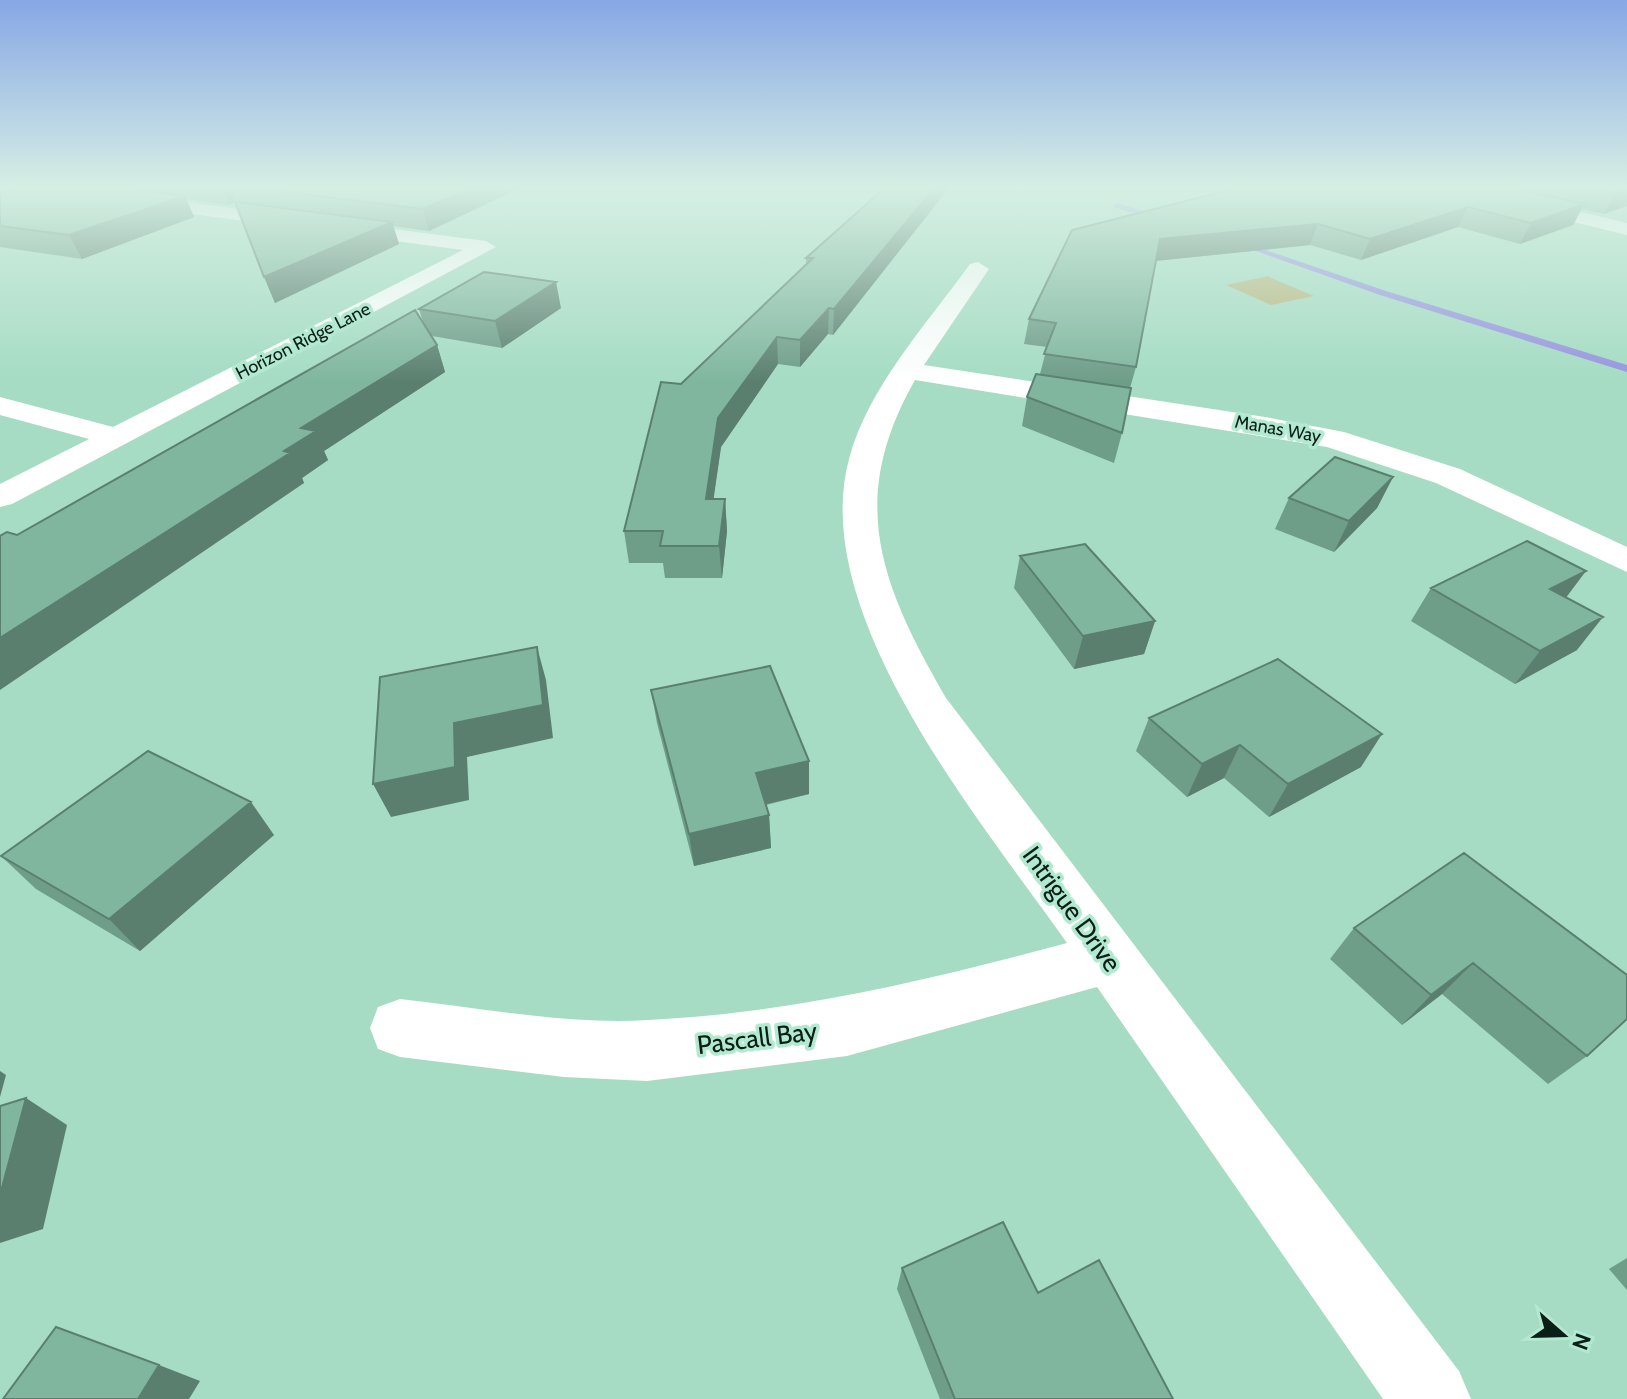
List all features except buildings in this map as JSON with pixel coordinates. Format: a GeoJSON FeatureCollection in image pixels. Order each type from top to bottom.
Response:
{"type":"FeatureCollection","features":[{"type":"Feature","properties":{"kind":"street","name":"Horizon Ridge Lane"},"geometry":{"type":"LineString","coordinates":[[0,497],[478,251]]}},
{"type":"Feature","properties":{"kind":"street","name":"Intrigue Drive"},"geometry":{"type":"LineString","coordinates":[[978,269],[908,371],[889,403],[864,460],[860,501],[863,548],[877,602],[904,666],[947,736],[1431,1399]]}},
{"type":"Feature","properties":{"kind":"street","name":"Manas Way"},"geometry":{"type":"LineString","coordinates":[[908,371],[1333,439],[1448,476],[1627,561]]}},
{"type":"Feature","properties":{"kind":"street"},"geometry":{"type":"LineString","coordinates":[[0,406],[116,437]]}},
{"type":"Feature","properties":{"kind":"street","name":"Pascall Bay"},"geometry":{"type":"LineString","coordinates":[[400,1028],[564,1047],[661,1050],[847,1027],[937,1006],[1108,958]]}},
{"type":"Feature","properties":{"kind":"shaded area"},"geometry":{"type":"Polygon","coordinates":[[[1269,276],[1314,296],[1271,305],[1226,285],[1269,276]]]}},
{"type":"Feature","properties":{"kind":"waterway"},"geometry":{"type":"LineString","coordinates":[[1265,251],[1383,293],[1627,369]]}}]}
